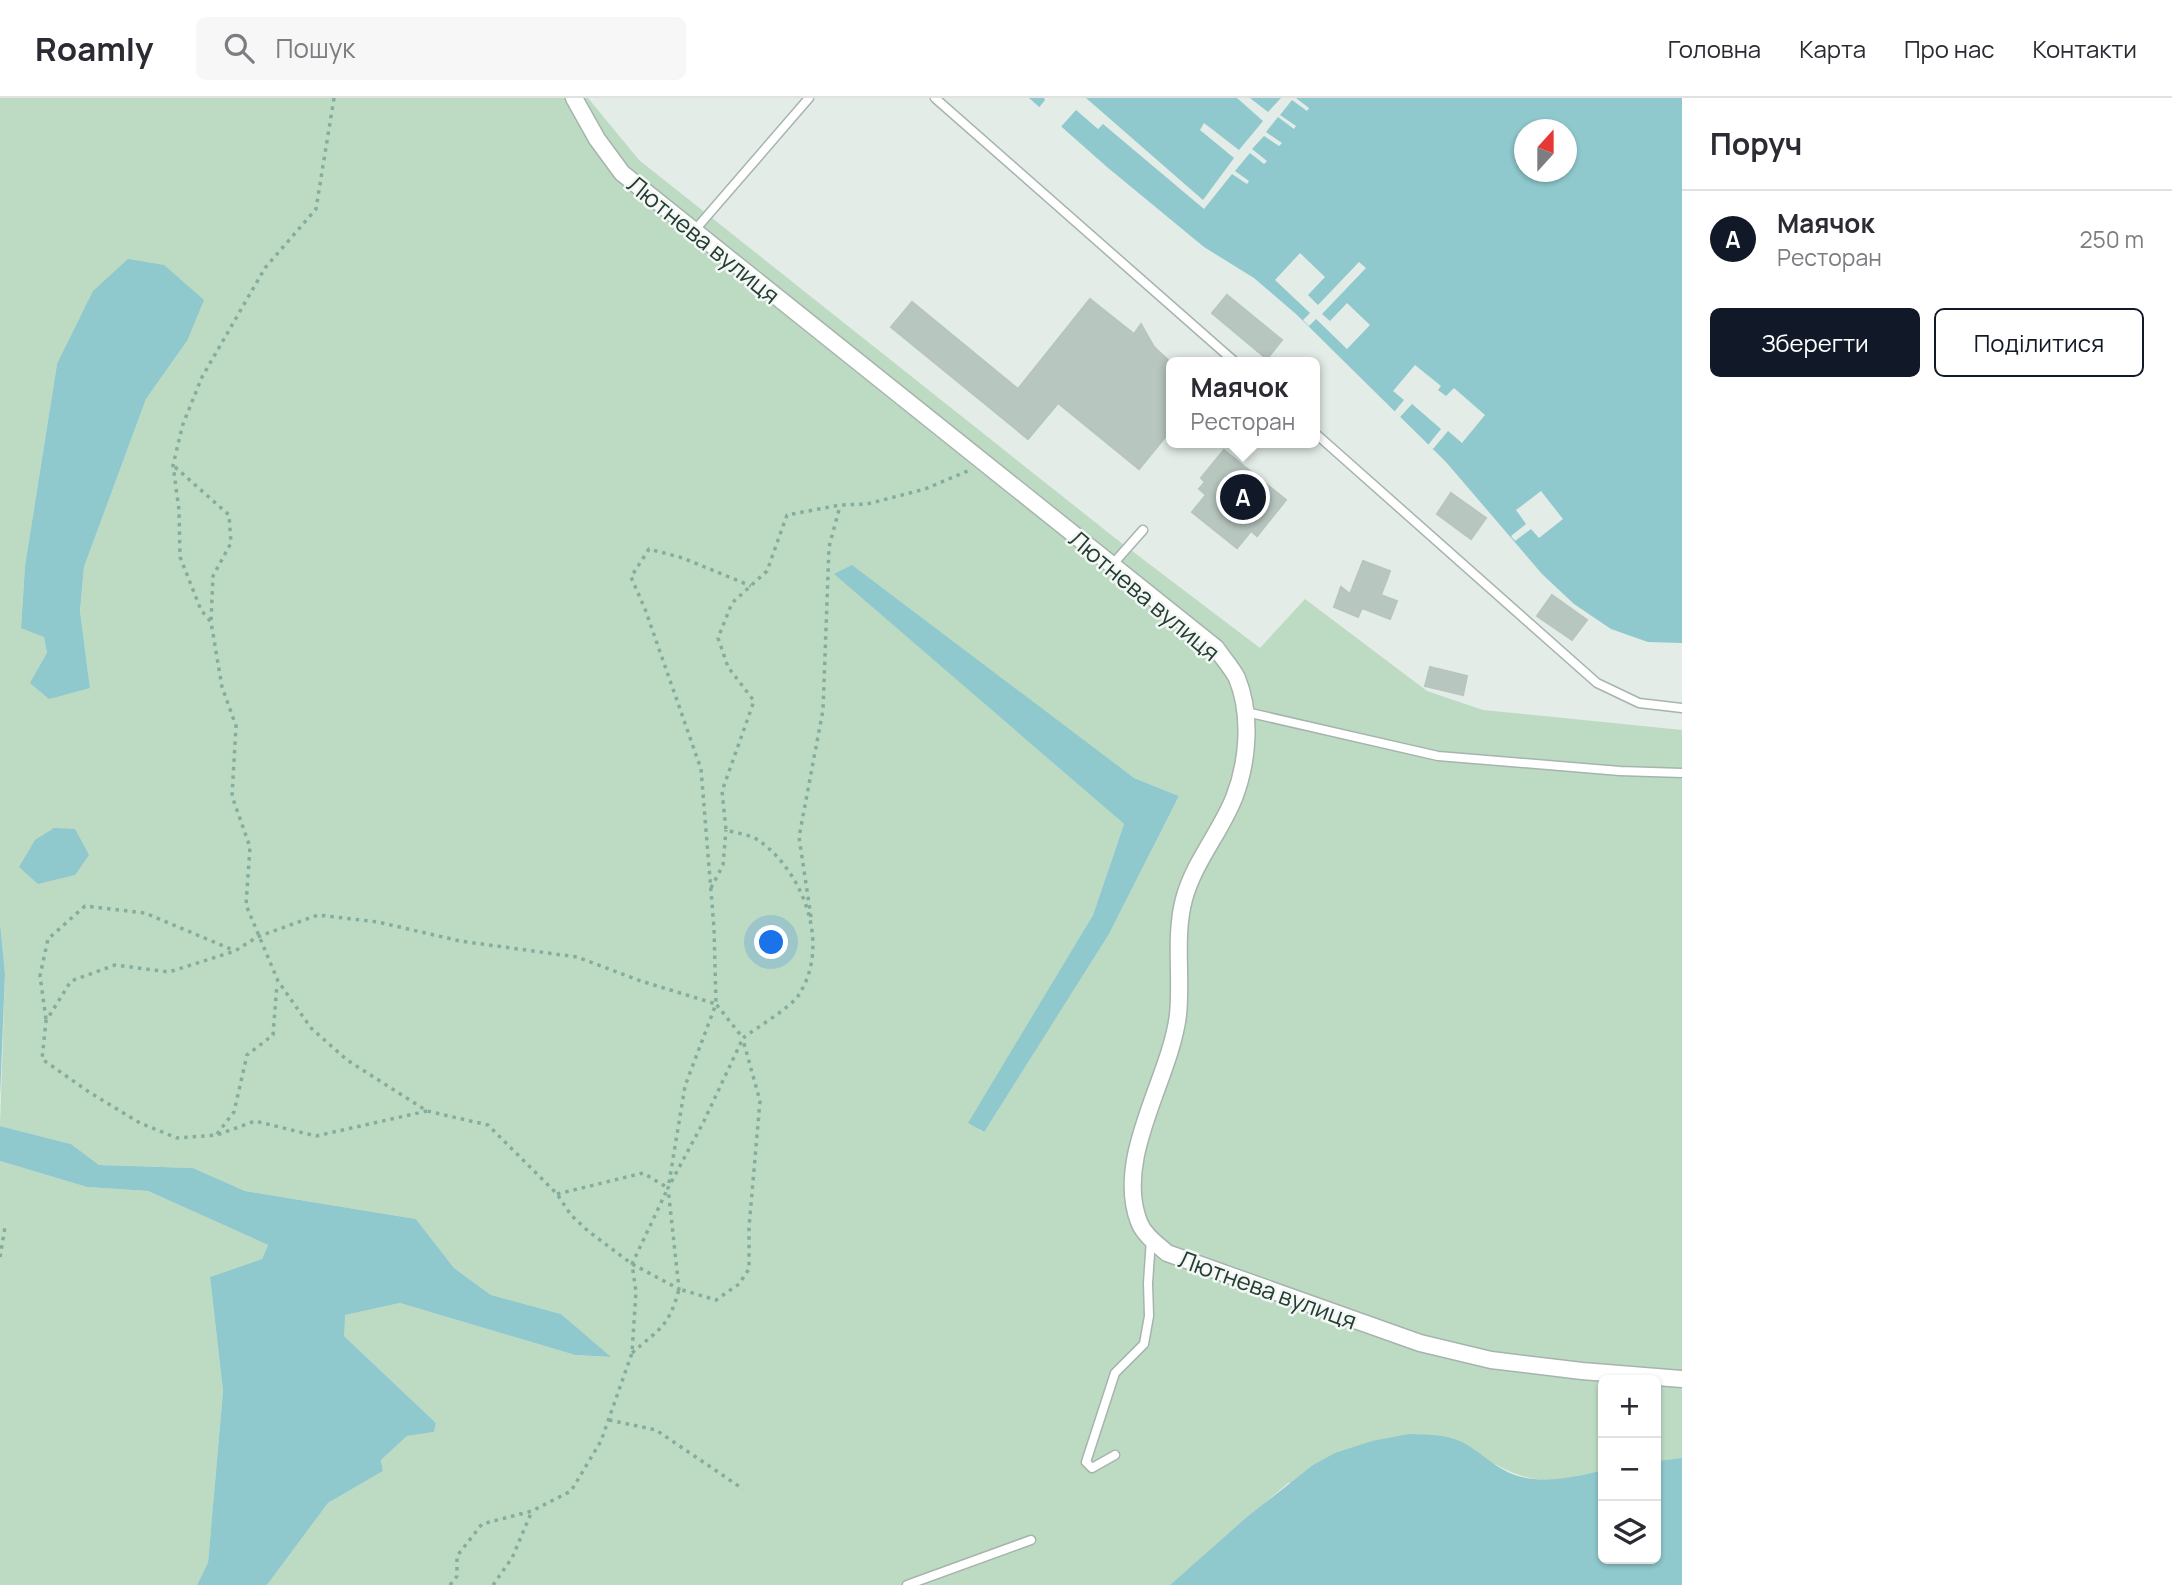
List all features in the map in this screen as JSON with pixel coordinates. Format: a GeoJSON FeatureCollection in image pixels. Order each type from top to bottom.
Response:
{"type":"FeatureCollection","features":[{"type":"Feature","properties":{"kind":"street","name":"Лютнева вулиця"},"geometry":{"type":"LineString","coordinates":[[573,98],[597,139],[622,173],[1216,648],[1236,677],[1246,712],[1247,739],[1234,799],[1193,874],[1184,897],[1179,923],[1178,1014],[1162,1077],[1137,1149],[1133,1179],[1135,1202],[1140,1223],[1151,1239],[1167,1253],[1420,1343],[1504,1362],[1682,1379]]}},
{"type":"Feature","properties":{"kind":"lane"},"geometry":{"type":"LineString","coordinates":[[694,231],[809,98]]}},
{"type":"Feature","properties":{"kind":"lane"},"geometry":{"type":"LineString","coordinates":[[935,98],[1229,357]]}},
{"type":"Feature","properties":{"kind":"lane"},"geometry":{"type":"LineString","coordinates":[[1320,437],[1597,684],[1639,703],[1682,708]]}},
{"type":"Feature","properties":{"kind":"lane"},"geometry":{"type":"LineString","coordinates":[[1112,565],[1143,530]]}},
{"type":"Feature","properties":{"kind":"lane"},"geometry":{"type":"LineString","coordinates":[[1246,712],[1438,756],[1620,771],[1682,773]]}},
{"type":"Feature","properties":{"kind":"lane"},"geometry":{"type":"LineString","coordinates":[[1115,1455],[1092,1468],[1086,1462],[1115,1373],[1144,1344],[1149,1316],[1151,1239]]}},
{"type":"Feature","properties":{"kind":"lane"},"geometry":{"type":"LineString","coordinates":[[907,1585],[1031,1540]]}},
{"type":"Feature","properties":{"kind":"path"},"geometry":{"type":"LineString","coordinates":[[211,622],[201,610],[180,556],[179,510],[173,465],[183,424],[202,377],[265,268],[316,209],[334,98]]}},
{"type":"Feature","properties":{"kind":"path"},"geometry":{"type":"LineString","coordinates":[[711,889],[723,865],[726,830],[722,791],[754,701],[728,667],[718,638],[732,603],[767,571],[787,515],[840,505],[867,504],[925,489],[985,464]]}},
{"type":"Feature","properties":{"kind":"path"},"geometry":{"type":"LineString","coordinates":[[46,1021],[71,981],[115,965],[169,972],[235,951],[257,937],[318,915],[379,922],[460,941],[577,957],[641,981],[716,1004],[743,1038],[760,1101],[749,1227],[749,1269],[739,1284],[716,1300],[679,1289],[632,1264],[571,1215],[557,1194],[488,1125],[427,1111],[347,1060],[311,1028],[278,981],[257,937],[246,905],[250,847],[232,796],[236,726],[222,687],[211,622],[213,576],[231,542],[229,515],[173,465]]}},
{"type":"Feature","properties":{"kind":"path"},"geometry":{"type":"LineString","coordinates":[[450,1585],[457,1576],[457,1556],[482,1524],[532,1511],[571,1491],[601,1441],[632,1353],[636,1292],[632,1264],[743,1038],[797,998],[810,974],[813,930],[799,836],[823,710],[829,547],[840,505]]}},
{"type":"Feature","properties":{"kind":"path"},"geometry":{"type":"LineString","coordinates":[[632,1353],[662,1328],[673,1314],[679,1289],[668,1188],[685,1086],[716,1004],[711,889],[701,769],[645,609],[631,577],[649,549],[683,558],[751,586]]}},
{"type":"Feature","properties":{"kind":"path"},"geometry":{"type":"LineString","coordinates":[[726,830],[760,840],[787,867],[801,891],[813,930]]}},
{"type":"Feature","properties":{"kind":"path"},"geometry":{"type":"LineString","coordinates":[[235,951],[145,913],[85,906],[48,939],[40,976],[46,1021],[42,1059],[140,1123],[177,1139],[217,1135],[255,1121],[316,1136],[427,1111]]}},
{"type":"Feature","properties":{"kind":"path"},"geometry":{"type":"LineString","coordinates":[[217,1135],[234,1112],[247,1055],[273,1035],[278,981]]}},
{"type":"Feature","properties":{"kind":"path"},"geometry":{"type":"LineString","coordinates":[[557,1194],[643,1173],[668,1188]]}},
{"type":"Feature","properties":{"kind":"path"},"geometry":{"type":"LineString","coordinates":[[0,1258],[5,1227]]}},
{"type":"Feature","properties":{"kind":"path"},"geometry":{"type":"LineString","coordinates":[[609,1420],[656,1430],[743,1489]]}},
{"type":"Feature","properties":{"kind":"path"},"geometry":{"type":"LineString","coordinates":[[493,1585],[512,1558],[532,1511]]}},
{"type":"Feature","properties":{"kind":"green space"},"geometry":{"type":"Polygon","coordinates":[[[0,98],[588,98],[639,160],[1115,538],[1260,648],[1305,599],[1427,691],[1483,710],[1682,730],[1682,1458],[1661,1460],[1661,1375],[1598,1375],[1598,1471],[1548,1480],[1523,1476],[1495,1464],[1288,1483],[1170,1585],[267,1585],[328,1503],[383,1471],[381,1460],[407,1436],[434,1432],[436,1423],[344,1336],[344,1315],[400,1303],[575,1355],[609,1357],[561,1314],[491,1295],[454,1268],[416,1219],[245,1191],[193,1168],[99,1165],[71,1144],[0,1126],[5,974],[0,922],[0,98]],[[187,341],[57,364],[25,566],[21,627],[44,636],[47,653],[90,688],[80,611],[84,567],[146,399],[187,341]],[[835,574],[1124,824],[1093,915],[969,1123],[983,1132],[1109,934],[1179,796],[1134,778],[835,574]]]}},
{"type":"Feature","properties":{"kind":"green space"},"geometry":{"type":"Polygon","coordinates":[[[0,1161],[87,1187],[148,1191],[268,1245],[262,1259],[210,1277],[223,1391],[208,1564],[197,1585],[0,1585],[0,1161]]]}},
{"type":"Feature","properties":{"kind":"water"},"geometry":{"type":"Polygon","coordinates":[[[1029,98],[1682,98],[1682,643],[1648,642],[1611,629],[1574,604],[1542,574],[1446,462],[1296,314],[1254,278],[1204,247],[1029,98]]]}},
{"type":"Feature","properties":{"kind":"water"},"geometry":{"type":"Polygon","coordinates":[[[128,259],[164,265],[204,300],[187,341],[146,399],[84,567],[80,611],[90,688],[49,699],[30,683],[47,653],[44,637],[21,628],[25,566],[57,364],[93,291],[128,259]]]}},
{"type":"Feature","properties":{"kind":"water"},"geometry":{"type":"Polygon","coordinates":[[[852,565],[1134,778],[1179,796],[1109,934],[984,1132],[968,1123],[1093,915],[1124,824],[834,574],[852,565]]]}},
{"type":"Feature","properties":{"kind":"water"},"geometry":{"type":"Polygon","coordinates":[[[54,828],[75,829],[89,855],[75,875],[38,884],[19,867],[35,840],[54,828]]]}},
{"type":"Feature","properties":{"kind":"water"},"geometry":{"type":"Polygon","coordinates":[[[0,922],[5,974],[0,1097],[0,922]]]}},
{"type":"Feature","properties":{"kind":"water"},"geometry":{"type":"Polygon","coordinates":[[[0,1126],[71,1144],[99,1165],[193,1168],[245,1191],[416,1219],[454,1268],[491,1295],[561,1314],[611,1357],[575,1355],[400,1303],[345,1315],[344,1336],[436,1423],[434,1432],[407,1436],[381,1460],[383,1471],[328,1503],[267,1585],[197,1585],[208,1563],[223,1391],[210,1277],[262,1259],[268,1245],[148,1191],[87,1187],[0,1161],[0,1126]]]}},
{"type":"Feature","properties":{"kind":"water"},"geometry":{"type":"Polygon","coordinates":[[[1409,1434],[1456,1439],[1503,1470],[1529,1478],[1560,1479],[1598,1471],[1598,1564],[1661,1564],[1661,1460],[1682,1458],[1682,1585],[1170,1585],[1247,1517],[1313,1465],[1335,1453],[1372,1441],[1409,1434]]]}},
{"type":"Feature","properties":{"kind":"pier"},"geometry":{"type":"Polygon","coordinates":[[[1044,98],[1086,98],[1203,200],[1234,158],[1200,130],[1204,123],[1239,150],[1263,121],[1237,98],[1250,98],[1268,112],[1281,98],[1296,98],[1309,108],[1307,111],[1292,100],[1280,115],[1296,126],[1294,129],[1278,117],[1266,132],[1282,143],[1279,146],[1264,136],[1252,149],[1267,161],[1264,164],[1250,153],[1235,171],[1249,181],[1247,184],[1232,174],[1204,209],[1103,124],[1098,129],[1076,110],[1059,129],[1037,110],[1044,98]]]}},
{"type":"Feature","properties":{"kind":"pier"},"geometry":{"type":"Polygon","coordinates":[[[1300,253],[1325,277],[1308,295],[1318,305],[1359,262],[1366,268],[1322,314],[1330,321],[1347,303],[1370,325],[1347,349],[1316,319],[1309,326],[1303,320],[1310,313],[1275,280],[1300,253]]]}},
{"type":"Feature","properties":{"kind":"pier"},"geometry":{"type":"Polygon","coordinates":[[[1415,365],[1441,386],[1438,390],[1446,396],[1454,388],[1485,415],[1462,443],[1448,431],[1433,449],[1428,445],[1441,429],[1412,404],[1400,417],[1394,412],[1404,400],[1393,391],[1415,365]]]}},
{"type":"Feature","properties":{"kind":"pier"},"geometry":{"type":"Polygon","coordinates":[[[1541,491],[1563,519],[1539,538],[1531,529],[1515,541],[1511,536],[1526,524],[1516,510],[1541,491]]]}},
{"type":"Feature","properties":{"kind":"building"},"geometry":{"type":"Polygon","coordinates":[[[1227,295],[1282,340],[1269,357],[1265,357],[1212,313],[1227,295]]]}},
{"type":"Feature","properties":{"kind":"building"},"geometry":{"type":"Polygon","coordinates":[[[1090,299],[1134,334],[1141,324],[1154,347],[1166,358],[1166,436],[1139,469],[1058,403],[1028,439],[891,327],[912,302],[1018,389],[1090,299]]]}},
{"type":"Feature","properties":{"kind":"building"},"geometry":{"type":"Polygon","coordinates":[[[1224,450],[1286,500],[1257,536],[1251,531],[1237,548],[1192,512],[1206,495],[1199,489],[1205,482],[1201,478],[1224,450]]]}},
{"type":"Feature","properties":{"kind":"building"},"geometry":{"type":"Polygon","coordinates":[[[1451,493],[1486,518],[1471,539],[1437,514],[1451,493]]]}},
{"type":"Feature","properties":{"kind":"building"},"geometry":{"type":"Polygon","coordinates":[[[1363,561],[1390,571],[1381,595],[1397,601],[1390,619],[1362,608],[1358,617],[1334,607],[1341,587],[1350,594],[1363,561]]]}},
{"type":"Feature","properties":{"kind":"building"},"geometry":{"type":"Polygon","coordinates":[[[1552,595],[1587,620],[1572,640],[1537,616],[1552,595]]]}},
{"type":"Feature","properties":{"kind":"building"},"geometry":{"type":"Polygon","coordinates":[[[1430,667],[1467,676],[1463,695],[1425,686],[1430,667]]]}},
{"type":"Feature","properties":{"kind":"place","name":"Маячок"},"geometry":{"type":"Point","coordinates":[1243,497]}}]}
